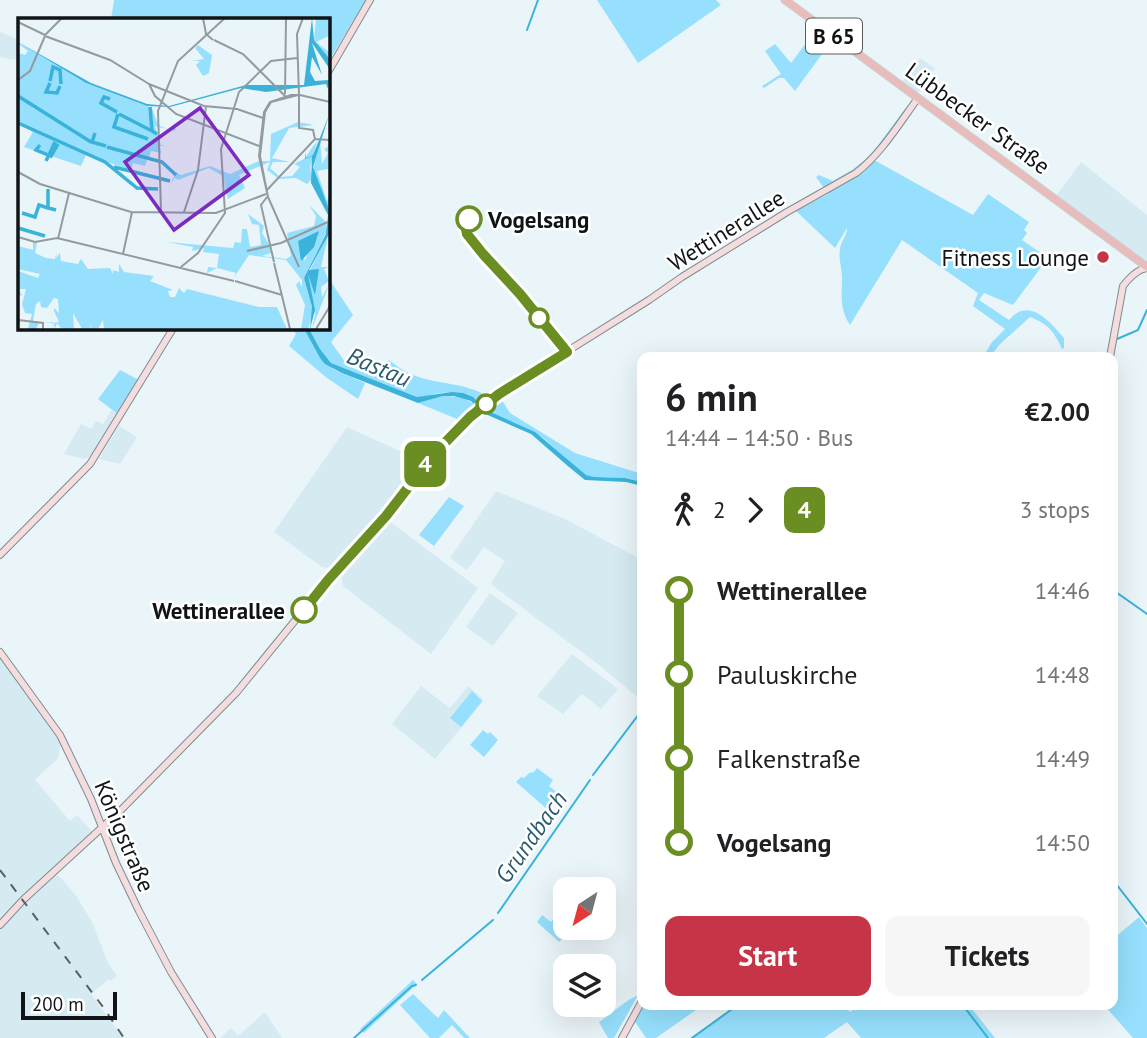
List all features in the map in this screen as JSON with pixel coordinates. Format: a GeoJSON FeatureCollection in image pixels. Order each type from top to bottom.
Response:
{"type":"FeatureCollection","features":[{"type":"Feature","properties":{"kind":"main road","name":"Lübbecker Straße"},"geometry":{"type":"LineString","coordinates":[[785,0],[1147,268]]}},
{"type":"Feature","properties":{"kind":"street"},"geometry":{"type":"LineString","coordinates":[[329,71],[370,0]]}},
{"type":"Feature","properties":{"kind":"street","name":"Wettinerallee"},"geometry":{"type":"LineString","coordinates":[[0,925],[20,902],[103,827],[236,693],[328,580],[386,516],[434,454],[478,411],[509,388],[750,235],[865,166],[918,98]]}},
{"type":"Feature","properties":{"kind":"street"},"geometry":{"type":"LineString","coordinates":[[1111,352],[1123,286],[1143,268],[1147,268]]}},
{"type":"Feature","properties":{"kind":"street"},"geometry":{"type":"LineString","coordinates":[[0,555],[90,464],[173,329]]}},
{"type":"Feature","properties":{"kind":"street","name":"Königstraße"},"geometry":{"type":"LineString","coordinates":[[0,652],[60,735],[91,799],[124,881],[164,960],[212,1038]]}},
{"type":"Feature","properties":{"kind":"street"},"geometry":{"type":"LineString","coordinates":[[622,1038],[637,1010]]}},
{"type":"Feature","properties":{"kind":"shaded area"},"geometry":{"type":"Polygon","coordinates":[[[114,0],[366,0],[329,61],[329,18],[111,18],[114,0]]]}},
{"type":"Feature","properties":{"kind":"shaded area"},"geometry":{"type":"Polygon","coordinates":[[[597,0],[716,0],[721,5],[638,63],[597,0]]]}},
{"type":"Feature","properties":{"kind":"shaded area"},"geometry":{"type":"Polygon","coordinates":[[[0,32],[18,40],[15,60],[0,57],[0,32]]]}},
{"type":"Feature","properties":{"kind":"shaded area"},"geometry":{"type":"Polygon","coordinates":[[[809,39],[825,50],[795,91],[784,78],[779,78],[764,88],[762,86],[781,74],[765,51],[775,44],[791,63],[809,39]]]}},
{"type":"Feature","properties":{"kind":"shaded area"},"geometry":{"type":"Polygon","coordinates":[[[920,58],[935,68],[918,93],[902,82],[920,58]]]}},
{"type":"Feature","properties":{"kind":"shaded area"},"geometry":{"type":"Polygon","coordinates":[[[913,98],[918,102],[874,160],[973,215],[988,194],[1029,222],[1024,230],[1027,233],[1022,240],[1048,258],[1013,305],[984,293],[979,300],[1009,320],[1024,310],[1039,314],[1064,338],[1064,348],[1062,349],[1050,329],[1030,317],[994,352],[986,352],[1005,329],[973,306],[978,293],[902,240],[850,325],[843,308],[839,256],[847,228],[835,248],[796,211],[828,194],[816,177],[819,175],[833,181],[870,156],[913,98]]]}},
{"type":"Feature","properties":{"kind":"shaded area"},"geometry":{"type":"Polygon","coordinates":[[[1081,162],[1147,215],[1147,263],[1056,196],[1081,162]]]}},
{"type":"Feature","properties":{"kind":"shaded area"},"geometry":{"type":"Polygon","coordinates":[[[329,279],[353,315],[331,342],[348,366],[370,375],[389,360],[413,375],[461,386],[489,397],[480,403],[467,396],[451,393],[417,397],[331,363],[309,329],[329,329],[329,279]]]}},
{"type":"Feature","properties":{"kind":"shaded area"},"geometry":{"type":"Polygon","coordinates":[[[292,329],[304,329],[320,358],[335,370],[365,383],[358,399],[327,378],[289,346],[296,334],[292,329]]]}},
{"type":"Feature","properties":{"kind":"shaded area"},"geometry":{"type":"Polygon","coordinates":[[[304,329],[309,329],[331,363],[417,397],[463,393],[473,397],[486,410],[535,432],[586,475],[625,478],[637,481],[637,485],[585,480],[531,434],[483,413],[471,401],[443,396],[418,403],[342,373],[325,364],[304,329]]]}},
{"type":"Feature","properties":{"kind":"shaded area"},"geometry":{"type":"Polygon","coordinates":[[[120,370],[139,380],[119,415],[98,399],[120,370]]]}},
{"type":"Feature","properties":{"kind":"shaded area"},"geometry":{"type":"Polygon","coordinates":[[[443,396],[461,398],[477,406],[462,421],[418,403],[443,396]]]}},
{"type":"Feature","properties":{"kind":"shaded area"},"geometry":{"type":"Polygon","coordinates":[[[500,397],[510,413],[575,453],[637,472],[637,481],[585,475],[543,438],[486,410],[500,397]]]}},
{"type":"Feature","properties":{"kind":"shaded area"},"geometry":{"type":"Polygon","coordinates":[[[112,410],[119,415],[91,456],[84,459],[64,454],[81,424],[91,429],[96,421],[103,424],[112,410]]]}},
{"type":"Feature","properties":{"kind":"shaded area"},"geometry":{"type":"Polygon","coordinates":[[[119,426],[137,437],[120,464],[99,459],[119,426]]]}},
{"type":"Feature","properties":{"kind":"shaded area"},"geometry":{"type":"Polygon","coordinates":[[[347,427],[422,463],[386,512],[329,568],[322,567],[274,532],[347,427]]]}},
{"type":"Feature","properties":{"kind":"shaded area"},"geometry":{"type":"Polygon","coordinates":[[[496,491],[567,520],[637,557],[637,697],[492,585],[505,561],[484,547],[467,570],[450,558],[496,491]]]}},
{"type":"Feature","properties":{"kind":"shaded area"},"geometry":{"type":"Polygon","coordinates":[[[449,497],[464,506],[434,546],[419,535],[449,497]]]}},
{"type":"Feature","properties":{"kind":"shaded area"},"geometry":{"type":"Polygon","coordinates":[[[388,520],[478,588],[431,654],[343,586],[340,570],[388,520]]]}},
{"type":"Feature","properties":{"kind":"shaded area"},"geometry":{"type":"Polygon","coordinates":[[[490,593],[518,613],[493,646],[466,627],[490,593]]]}},
{"type":"Feature","properties":{"kind":"shaded area"},"geometry":{"type":"Polygon","coordinates":[[[572,654],[618,689],[601,709],[582,694],[563,714],[537,696],[572,654]]]}},
{"type":"Feature","properties":{"kind":"shaded area"},"geometry":{"type":"Polygon","coordinates":[[[0,656],[61,743],[58,758],[35,780],[70,821],[77,815],[92,831],[0,921],[0,656]]]}},
{"type":"Feature","properties":{"kind":"shaded area"},"geometry":{"type":"Polygon","coordinates":[[[421,686],[450,708],[468,686],[483,699],[435,759],[392,724],[421,686]]]}},
{"type":"Feature","properties":{"kind":"shaded area"},"geometry":{"type":"Polygon","coordinates":[[[472,691],[482,701],[461,727],[450,718],[472,691]]]}},
{"type":"Feature","properties":{"kind":"shaded area"},"geometry":{"type":"Polygon","coordinates":[[[483,730],[488,734],[490,732],[498,740],[484,757],[470,745],[483,730]]]}},
{"type":"Feature","properties":{"kind":"shaded area"},"geometry":{"type":"Polygon","coordinates":[[[537,768],[553,780],[549,786],[559,794],[547,809],[516,782],[537,768]]]}},
{"type":"Feature","properties":{"kind":"shaded area"},"geometry":{"type":"Polygon","coordinates":[[[59,876],[77,897],[93,924],[108,963],[117,976],[91,994],[123,1038],[0,1038],[0,931],[24,904],[59,876]]]}},
{"type":"Feature","properties":{"kind":"shaded area"},"geometry":{"type":"Polygon","coordinates":[[[542,915],[551,922],[553,920],[553,937],[537,922],[542,915]]]}},
{"type":"Feature","properties":{"kind":"shaded area"},"geometry":{"type":"Polygon","coordinates":[[[1139,917],[1147,928],[1147,1038],[1133,1038],[1108,1010],[1118,1010],[1118,935],[1139,917]]]}},
{"type":"Feature","properties":{"kind":"shaded area"},"geometry":{"type":"Polygon","coordinates":[[[413,980],[417,984],[364,1033],[360,1029],[413,980]]]}},
{"type":"Feature","properties":{"kind":"shaded area"},"geometry":{"type":"Polygon","coordinates":[[[413,994],[438,1018],[444,1010],[470,1038],[464,1038],[452,1025],[439,1038],[430,1038],[400,1005],[413,994]]]}},
{"type":"Feature","properties":{"kind":"shaded area"},"geometry":{"type":"Polygon","coordinates":[[[637,996],[614,1038],[608,1038],[599,1022],[606,1017],[616,1017],[616,1010],[637,996]]]}},
{"type":"Feature","properties":{"kind":"shaded area"},"geometry":{"type":"Polygon","coordinates":[[[641,1010],[696,1010],[656,1038],[646,1038],[635,1022],[625,1038],[641,1010]]]}},
{"type":"Feature","properties":{"kind":"shaded area"},"geometry":{"type":"Polygon","coordinates":[[[730,1010],[973,1010],[995,1038],[861,1038],[847,1022],[824,1038],[690,1038],[730,1010]]]}},
{"type":"Feature","properties":{"kind":"shaded area"},"geometry":{"type":"Polygon","coordinates":[[[265,1012],[282,1038],[220,1038],[231,1028],[238,1036],[265,1012]]]}},
{"type":"Feature","properties":{"kind":"waterway"},"geometry":{"type":"LineString","coordinates":[[527,30],[538,0]]}},
{"type":"Feature","properties":{"kind":"waterway"},"geometry":{"type":"LineString","coordinates":[[1117,339],[1138,330],[1147,310]]}},
{"type":"Feature","properties":{"kind":"waterway","name":"Bastau"},"geometry":{"type":"LineString","coordinates":[[1118,594],[1147,614]]}},
{"type":"Feature","properties":{"kind":"waterway","name":"Grundbach"},"geometry":{"type":"LineString","coordinates":[[593,775],[637,717]]}},
{"type":"Feature","properties":{"kind":"waterway","name":"Grundbach"},"geometry":{"type":"LineString","coordinates":[[498,913],[590,780]]}},
{"type":"Feature","properties":{"kind":"waterway"},"geometry":{"type":"LineString","coordinates":[[1118,886],[1147,924]]}},
{"type":"Feature","properties":{"kind":"waterway","name":"Grundbach"},"geometry":{"type":"LineString","coordinates":[[422,980],[493,920]]}},
{"type":"Feature","properties":{"kind":"waterway","name":"Grundbach"},"geometry":{"type":"LineString","coordinates":[[354,1038],[416,985]]}},
{"type":"Feature","properties":{"kind":"waterway"},"geometry":{"type":"LineString","coordinates":[[692,1038],[731,1010]]}},
{"type":"Feature","properties":{"kind":"waterway"},"geometry":{"type":"LineString","coordinates":[[967,1010],[988,1038]]}},
{"type":"Feature","properties":{"kind":"railway"},"geometry":{"type":"LineString","coordinates":[[0,870],[124,1038]]}},
{"type":"Feature","properties":{"kind":"bus line","name":"4"},"geometry":{"type":"LineString","coordinates":[[304,610],[386,516],[434,454],[470,417],[499,394],[567,352],[467,234],[469,219]]}},
{"type":"Feature","properties":{"kind":"place","name":"Vogelsang"},"geometry":{"type":"Point","coordinates":[469,219]}},
{"type":"Feature","properties":{"kind":"place","name":"Fitness Lounge"},"geometry":{"type":"Point","coordinates":[1103,257]}},
{"type":"Feature","properties":{"kind":"place","name":"Wettinerallee"},"geometry":{"type":"Point","coordinates":[304,610]}}]}
